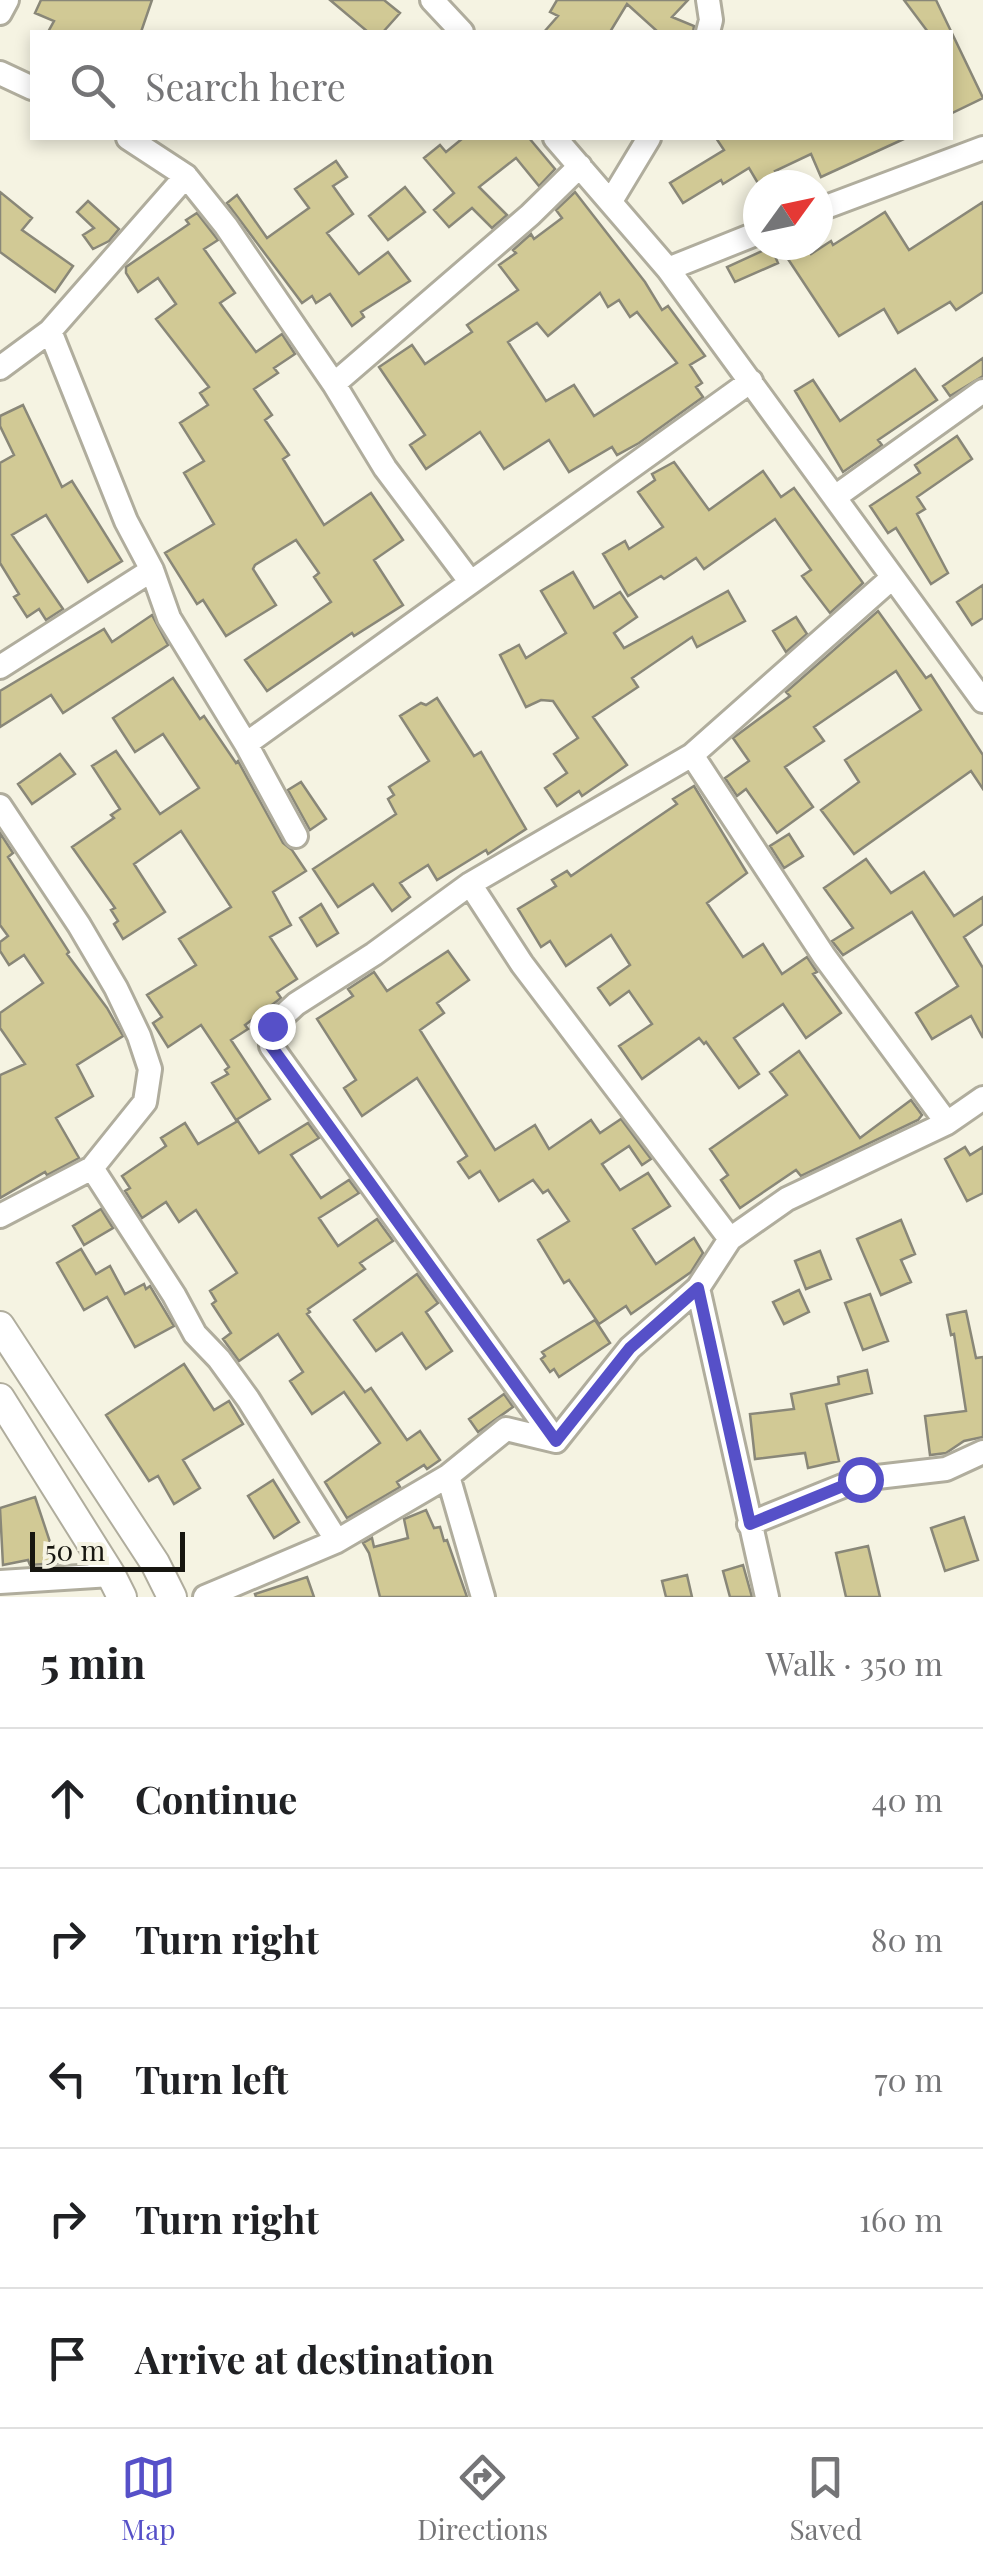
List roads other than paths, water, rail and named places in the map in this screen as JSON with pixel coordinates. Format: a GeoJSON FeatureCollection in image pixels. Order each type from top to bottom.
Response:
{"type":"FeatureCollection","features":[{"type":"Feature","properties":{"kind":"street"},"geometry":{"type":"LineString","coordinates":[[0,13],[6,0]]}},
{"type":"Feature","properties":{"kind":"street"},"geometry":{"type":"LineString","coordinates":[[708,0],[708,30]]}},
{"type":"Feature","properties":{"kind":"street"},"geometry":{"type":"LineString","coordinates":[[440,3],[460,30]]}},
{"type":"Feature","properties":{"kind":"street"},"geometry":{"type":"LineString","coordinates":[[0,73],[30,87]]}},
{"type":"Feature","properties":{"kind":"street"},"geometry":{"type":"LineString","coordinates":[[131,140],[186,176],[264,279],[385,468],[469,580]]}},
{"type":"Feature","properties":{"kind":"street"},"geometry":{"type":"LineString","coordinates":[[558,140],[668,270],[982,699]]}},
{"type":"Feature","properties":{"kind":"street"},"geometry":{"type":"LineString","coordinates":[[611,201],[647,140]]}},
{"type":"Feature","properties":{"kind":"street"},"geometry":{"type":"LineString","coordinates":[[833,204],[983,148]]}},
{"type":"Feature","properties":{"kind":"street"},"geometry":{"type":"LineString","coordinates":[[334,384],[515,228],[580,166]]}},
{"type":"Feature","properties":{"kind":"street"},"geometry":{"type":"LineString","coordinates":[[0,368],[50,332],[186,176]]}},
{"type":"Feature","properties":{"kind":"street"},"geometry":{"type":"LineString","coordinates":[[668,270],[743,240]]}},
{"type":"Feature","properties":{"kind":"street"},"geometry":{"type":"LineString","coordinates":[[50,332],[126,521],[152,570],[168,618],[246,744],[296,836]]}},
{"type":"Feature","properties":{"kind":"street"},"geometry":{"type":"LineString","coordinates":[[246,744],[751,380]]}},
{"type":"Feature","properties":{"kind":"street"},"geometry":{"type":"LineString","coordinates":[[835,497],[983,391]]}},
{"type":"Feature","properties":{"kind":"street"},"geometry":{"type":"LineString","coordinates":[[0,667],[152,570]]}},
{"type":"Feature","properties":{"kind":"street"},"geometry":{"type":"LineString","coordinates":[[556,1441],[271,1046],[272,1026],[296,1004],[374,954],[470,884],[692,755],[892,578]]}},
{"type":"Feature","properties":{"kind":"street"},"geometry":{"type":"LineString","coordinates":[[692,755],[824,956],[947,1122]]}},
{"type":"Feature","properties":{"kind":"street"},"geometry":{"type":"LineString","coordinates":[[0,806],[116,988],[150,1070],[144,1102],[92,1168],[0,1216]]}},
{"type":"Feature","properties":{"kind":"street"},"geometry":{"type":"LineString","coordinates":[[470,884],[522,964],[730,1239]]}},
{"type":"Feature","properties":{"kind":"street"},"geometry":{"type":"LineString","coordinates":[[556,1441],[630,1348],[698,1288],[730,1239],[787,1199],[947,1122],[983,1098]]}},
{"type":"Feature","properties":{"kind":"street"},"geometry":{"type":"LineString","coordinates":[[92,1168],[195,1334],[248,1399],[338,1542]]}},
{"type":"Feature","properties":{"kind":"street"},"geometry":{"type":"LineString","coordinates":[[698,1288],[767,1597]]}},
{"type":"Feature","properties":{"kind":"street"},"geometry":{"type":"LineString","coordinates":[[0,1326],[155,1562],[172,1597]]}},
{"type":"Feature","properties":{"kind":"street"},"geometry":{"type":"LineString","coordinates":[[0,1398],[117,1586]]}},
{"type":"Feature","properties":{"kind":"street"},"geometry":{"type":"LineString","coordinates":[[205,1597],[338,1542],[448,1476],[506,1429],[556,1441]]}},
{"type":"Feature","properties":{"kind":"street"},"geometry":{"type":"LineString","coordinates":[[750,1524],[860,1479],[946,1469],[983,1452]]}},
{"type":"Feature","properties":{"kind":"street"},"geometry":{"type":"LineString","coordinates":[[448,1476],[483,1597]]}},
{"type":"Feature","properties":{"kind":"street"},"geometry":{"type":"LineString","coordinates":[[0,1582],[117,1586]]}}]}
